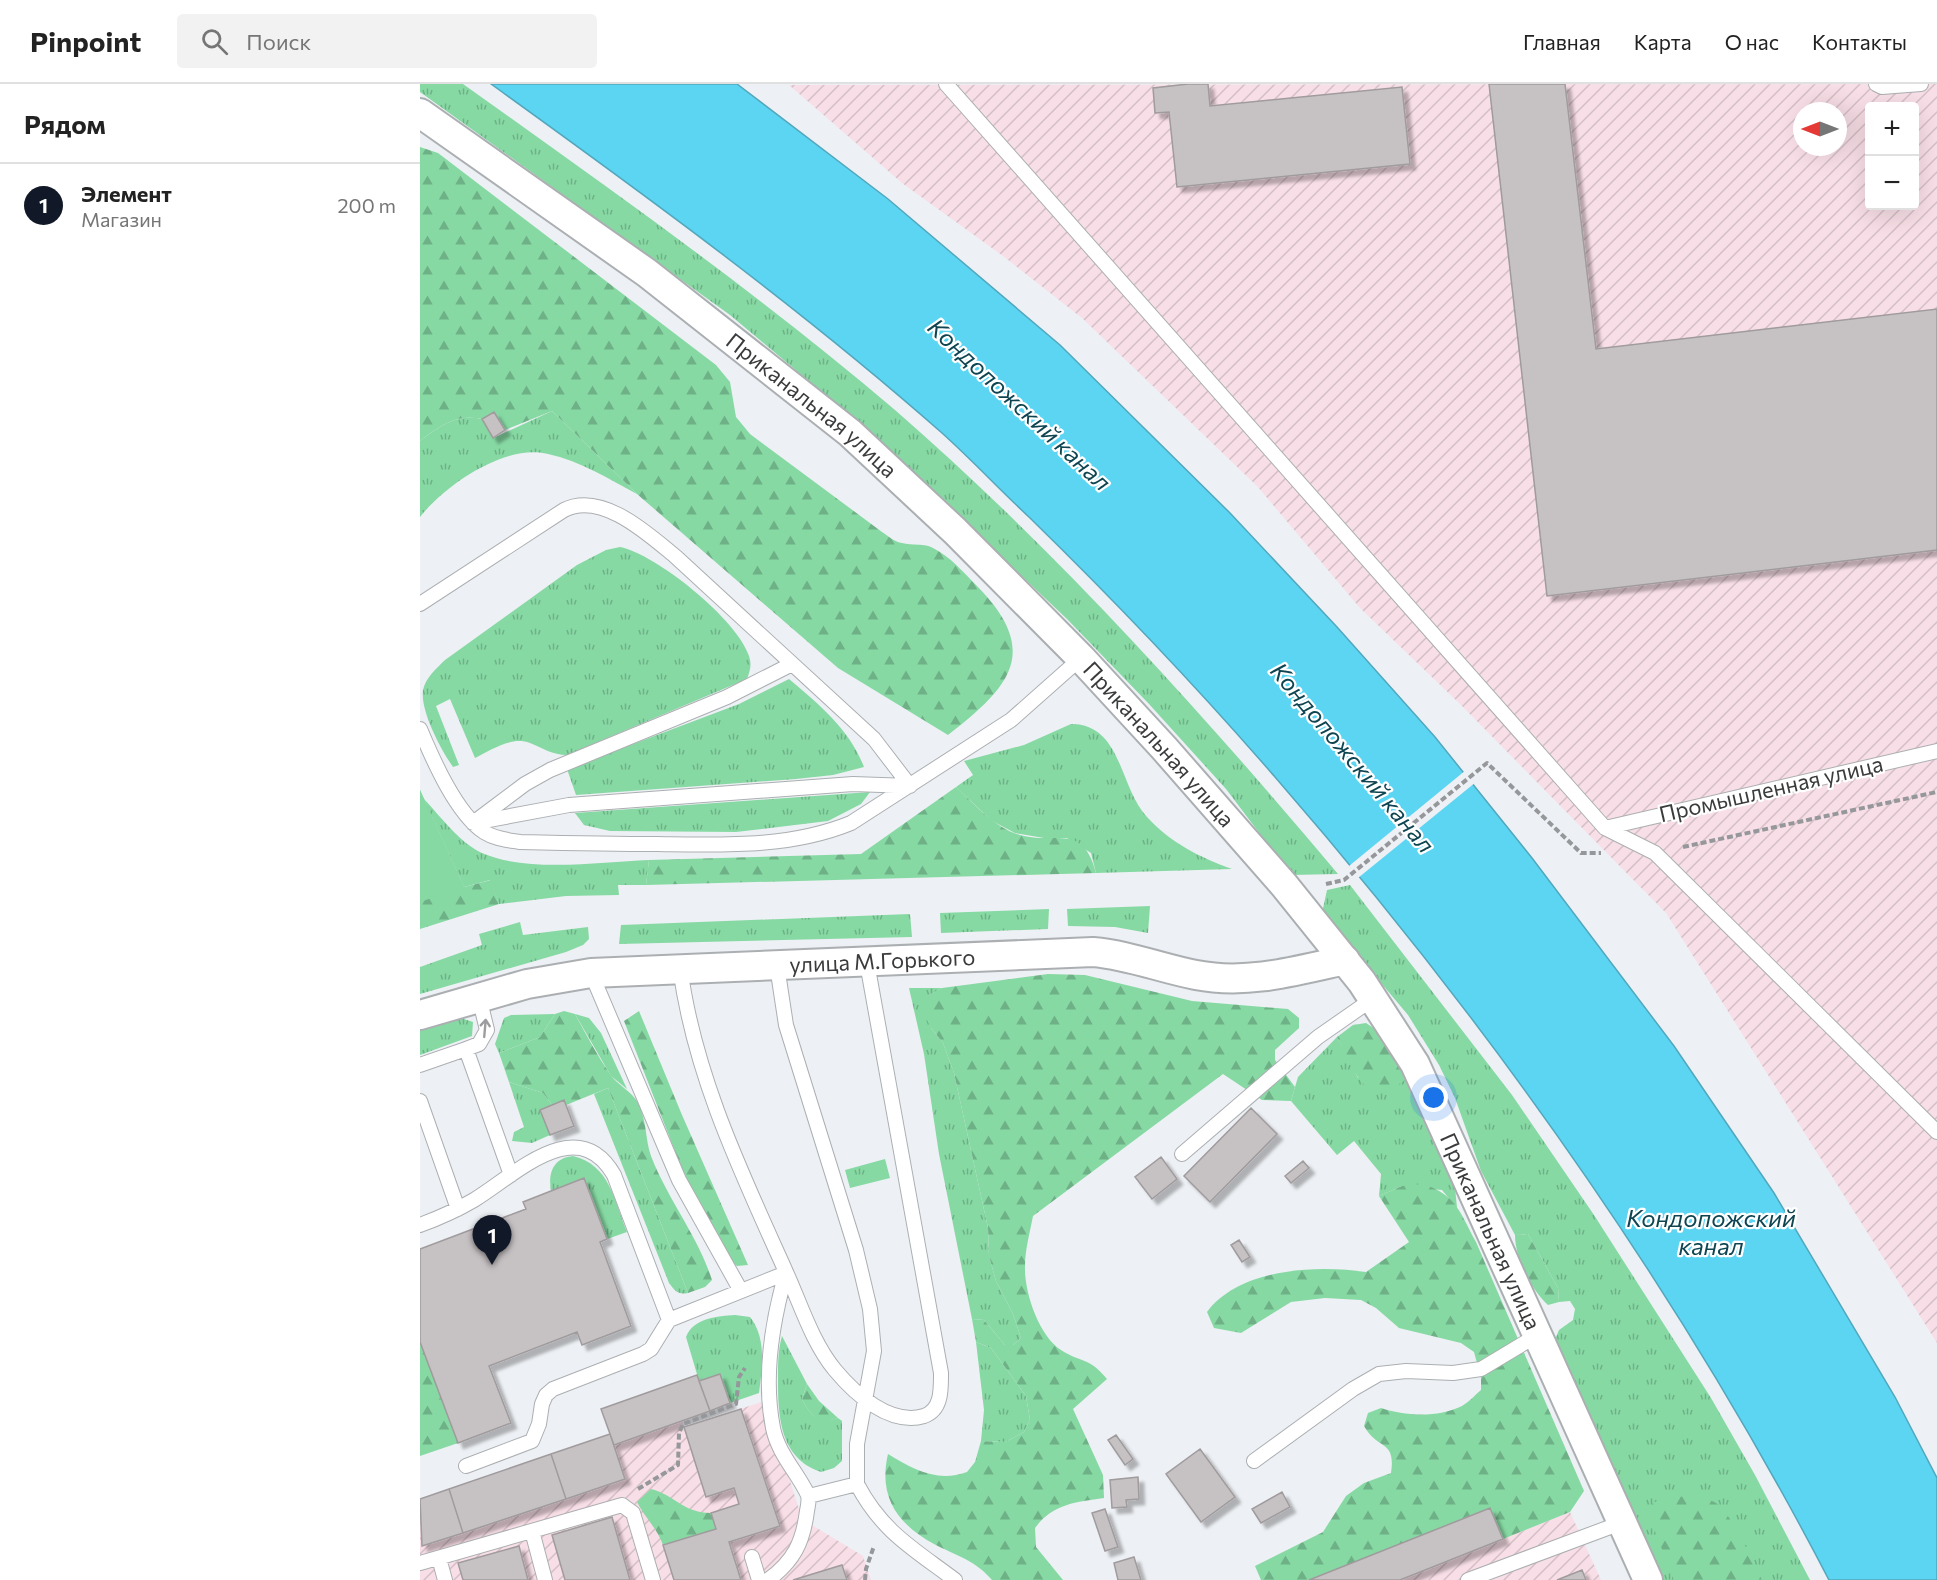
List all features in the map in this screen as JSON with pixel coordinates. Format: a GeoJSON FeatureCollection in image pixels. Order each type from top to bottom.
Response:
{"type":"FeatureCollection","features":[{"type":"Feature","properties":{"kind":"street","name":"Приканальная улица"},"geometry":{"type":"LineString","coordinates":[[420,112],[565,213],[797,389],[850,433],[929,506],[1081,658],[1172,756],[1345,960],[1400,1038],[1431,1094],[1536,1336],[1648,1580]]}},
{"type":"Feature","properties":{"kind":"street","name":"улица М.Горького"},"geometry":{"type":"LineString","coordinates":[[420,1015],[553,978],[591,973],[1093,952],[1128,956],[1197,976],[1240,979],[1284,974],[1345,960]]}},
{"type":"Feature","properties":{"kind":"lane"},"geometry":{"type":"LineString","coordinates":[[946,84],[1605,828],[1656,853],[1937,1132]]}},
{"type":"Feature","properties":{"kind":"lane"},"geometry":{"type":"LineString","coordinates":[[1876,84],[1882,87],[1921,84]]}},
{"type":"Feature","properties":{"kind":"lane"},"geometry":{"type":"LineString","coordinates":[[420,604],[564,510],[575,505],[587,504],[607,511],[649,535],[792,664],[874,739],[910,786]]}},
{"type":"Feature","properties":{"kind":"lane"},"geometry":{"type":"LineString","coordinates":[[420,729],[441,774],[473,823],[499,838],[520,842],[727,845],[767,842],[828,832],[851,823],[1011,720],[1081,658]]}},
{"type":"Feature","properties":{"kind":"lane"},"geometry":{"type":"LineString","coordinates":[[473,823],[525,784],[550,770],[727,697],[792,664]]}},
{"type":"Feature","properties":{"kind":"lane","name":"Промышленная улица"},"geometry":{"type":"LineString","coordinates":[[1605,828],[1937,751]]}},
{"type":"Feature","properties":{"kind":"lane"},"geometry":{"type":"LineString","coordinates":[[473,823],[569,806],[853,784],[910,786]]}},
{"type":"Feature","properties":{"kind":"lane"},"geometry":{"type":"LineString","coordinates":[[680,968],[686,1013],[700,1062],[751,1192],[825,1355],[835,1370],[866,1399],[893,1415],[913,1418],[932,1412],[940,1390],[932,1317],[867,963]]}},
{"type":"Feature","properties":{"kind":"lane"},"geometry":{"type":"LineString","coordinates":[[777,966],[793,1050],[865,1281],[874,1351],[857,1444],[857,1484],[884,1526],[915,1552],[955,1580]]}},
{"type":"Feature","properties":{"kind":"lane"},"geometry":{"type":"LineString","coordinates":[[591,973],[679,1180],[741,1291]]}},
{"type":"Feature","properties":{"kind":"lane"},"geometry":{"type":"LineString","coordinates":[[420,1065],[479,1044],[487,1030],[479,997]]}},
{"type":"Feature","properties":{"kind":"lane"},"geometry":{"type":"LineString","coordinates":[[1182,1154],[1318,1036],[1374,999]]}},
{"type":"Feature","properties":{"kind":"lane"},"geometry":{"type":"LineString","coordinates":[[466,1049],[511,1175]]}},
{"type":"Feature","properties":{"kind":"lane"},"geometry":{"type":"LineString","coordinates":[[420,1101],[458,1209]]}},
{"type":"Feature","properties":{"kind":"lane"},"geometry":{"type":"LineString","coordinates":[[420,1225],[458,1209],[543,1155],[566,1148],[578,1148],[600,1157],[614,1175],[669,1320]]}},
{"type":"Feature","properties":{"kind":"lane"},"geometry":{"type":"LineString","coordinates":[[466,1466],[527,1445],[535,1434],[546,1395],[561,1384],[643,1354],[651,1349],[669,1320],[786,1273]]}},
{"type":"Feature","properties":{"kind":"lane"},"geometry":{"type":"LineString","coordinates":[[768,1580],[785,1568],[800,1545],[805,1531],[809,1496],[786,1459],[773,1429],[771,1350],[775,1312],[786,1273]]}},
{"type":"Feature","properties":{"kind":"lane"},"geometry":{"type":"LineString","coordinates":[[1254,1461],[1372,1377],[1390,1372],[1453,1373],[1481,1369],[1536,1336]]}},
{"type":"Feature","properties":{"kind":"lane"},"geometry":{"type":"LineString","coordinates":[[809,1496],[857,1484]]}},
{"type":"Feature","properties":{"kind":"lane"},"geometry":{"type":"LineString","coordinates":[[420,1563],[622,1505],[633,1513],[652,1580]]}},
{"type":"Feature","properties":{"kind":"lane"},"geometry":{"type":"LineString","coordinates":[[1468,1580],[1621,1523]]}},
{"type":"Feature","properties":{"kind":"lane"},"geometry":{"type":"LineString","coordinates":[[532,1531],[545,1580]]}},
{"type":"Feature","properties":{"kind":"lane"},"geometry":{"type":"LineString","coordinates":[[752,1557],[759,1580]]}},
{"type":"Feature","properties":{"kind":"lane"},"geometry":{"type":"LineString","coordinates":[[439,1558],[445,1580]]}},
{"type":"Feature","properties":{"kind":"path"},"geometry":{"type":"LineString","coordinates":[[1326,884],[1339,883],[1351,874],[1482,766]]}},
{"type":"Feature","properties":{"kind":"path"},"geometry":{"type":"LineString","coordinates":[[622,1505],[645,1484],[675,1469],[680,1456],[680,1428],[687,1422],[736,1404],[739,1377],[743,1370],[771,1350]]}},
{"type":"Feature","properties":{"kind":"path"},"geometry":{"type":"LineString","coordinates":[[865,1580],[866,1569],[884,1526]]}},
{"type":"Feature","properties":{"kind":"shaded area"},"geometry":{"type":"Polygon","coordinates":[[[1937,84],[1937,1343],[1666,913],[1460,704],[1360,608],[1257,486],[1082,318],[1003,256],[902,183],[789,85],[1937,84]]]}},
{"type":"Feature","properties":{"kind":"shaded area"},"geometry":{"type":"Polygon","coordinates":[[[765,1401],[802,1519],[863,1556],[871,1580],[420,1580],[420,1499],[449,1489],[463,1533],[566,1499],[551,1454],[610,1434],[614,1444],[682,1421],[684,1427],[765,1401]]]}},
{"type":"Feature","properties":{"kind":"shaded area"},"geometry":{"type":"Polygon","coordinates":[[[1490,1508],[1503,1539],[1570,1512],[1601,1580],[1309,1580],[1490,1508]]]}},
{"type":"Feature","properties":{"kind":"green space"},"geometry":{"type":"Polygon","coordinates":[[[420,84],[463,84],[737,283],[895,410],[955,463],[1126,633],[1234,752],[1338,874],[1291,875],[1226,789],[1149,704],[1067,619],[873,435],[730,315],[420,92],[420,84]]]}},
{"type":"Feature","properties":{"kind":"green space"},"geometry":{"type":"Polygon","coordinates":[[[420,147],[438,153],[716,365],[730,382],[736,417],[750,434],[892,539],[906,544],[930,546],[957,566],[998,610],[1009,631],[1013,650],[1010,668],[987,701],[948,735],[838,668],[637,494],[552,411],[505,430],[494,412],[482,419],[464,418],[449,422],[420,441],[420,147]]]}},
{"type":"Feature","properties":{"kind":"green space"},"geometry":{"type":"Polygon","coordinates":[[[552,411],[637,494],[571,461],[531,452],[514,455],[478,469],[445,492],[420,517],[420,441],[449,422],[464,418],[482,419],[493,438],[552,411]]]}},
{"type":"Feature","properties":{"kind":"green space"},"geometry":{"type":"Polygon","coordinates":[[[620,547],[635,552],[674,575],[713,608],[742,641],[750,662],[747,679],[567,755],[552,753],[530,743],[516,741],[501,745],[475,758],[450,699],[436,706],[459,765],[453,767],[437,741],[425,708],[423,690],[429,677],[445,660],[577,565],[606,550],[620,547]]]}},
{"type":"Feature","properties":{"kind":"green space"},"geometry":{"type":"Polygon","coordinates":[[[789,679],[833,719],[851,741],[864,767],[833,775],[796,779],[576,795],[567,769],[739,704],[789,679]]]}},
{"type":"Feature","properties":{"kind":"green space"},"geometry":{"type":"Polygon","coordinates":[[[1071,724],[1088,727],[1100,734],[1110,746],[1138,804],[1156,826],[1186,848],[1232,869],[1096,873],[1091,853],[1067,838],[1044,838],[1015,833],[992,821],[956,787],[973,775],[964,761],[1024,745],[1071,724]]]}},
{"type":"Feature","properties":{"kind":"green space"},"geometry":{"type":"Polygon","coordinates":[[[956,787],[990,819],[1014,833],[1028,837],[1064,838],[1083,846],[1090,856],[1096,873],[646,885],[649,860],[861,854],[956,787]]]}},
{"type":"Feature","properties":{"kind":"green space"},"geometry":{"type":"Polygon","coordinates":[[[420,790],[464,887],[491,880],[499,904],[420,929],[420,790]]]}},
{"type":"Feature","properties":{"kind":"green space"},"geometry":{"type":"Polygon","coordinates":[[[420,790],[464,887],[420,902],[420,790]]]}},
{"type":"Feature","properties":{"kind":"green space"},"geometry":{"type":"Polygon","coordinates":[[[870,792],[861,804],[828,821],[736,832],[610,831],[584,825],[575,813],[870,792]]]}},
{"type":"Feature","properties":{"kind":"green space"},"geometry":{"type":"Polygon","coordinates":[[[424,799],[458,836],[482,853],[520,863],[542,865],[649,860],[646,885],[618,885],[619,895],[566,896],[499,904],[490,880],[464,887],[424,799]]]}},
{"type":"Feature","properties":{"kind":"green space"},"geometry":{"type":"Polygon","coordinates":[[[1350,885],[1512,1095],[1594,1215],[1711,1398],[1755,1475],[1810,1580],[1658,1580],[1554,1342],[1559,1330],[1573,1320],[1575,1309],[1570,1301],[1559,1302],[1558,1288],[1528,1234],[1515,1235],[1481,1171],[1455,1098],[1439,1065],[1408,1015],[1322,913],[1327,890],[1350,885]]]}},
{"type":"Feature","properties":{"kind":"green space"},"geometry":{"type":"Polygon","coordinates":[[[1150,906],[1148,933],[1115,927],[1068,926],[1067,909],[1150,906]]]}},
{"type":"Feature","properties":{"kind":"green space"},"geometry":{"type":"Polygon","coordinates":[[[1049,909],[1048,929],[941,933],[940,913],[1049,909]]]}},
{"type":"Feature","properties":{"kind":"green space"},"geometry":{"type":"Polygon","coordinates":[[[910,914],[912,937],[619,944],[621,925],[910,914]]]}},
{"type":"Feature","properties":{"kind":"green space"},"geometry":{"type":"Polygon","coordinates":[[[520,922],[523,935],[588,927],[589,939],[583,945],[566,952],[420,994],[420,967],[482,945],[479,934],[520,922]]]}},
{"type":"Feature","properties":{"kind":"green space"},"geometry":{"type":"Polygon","coordinates":[[[1048,974],[1085,975],[1192,1001],[1288,1009],[1299,1018],[1299,1028],[1275,1050],[1275,1060],[1295,1087],[1291,1101],[1262,1100],[1223,1074],[1033,1216],[1027,1247],[1025,1276],[1034,1312],[1053,1343],[1061,1350],[1090,1363],[1107,1379],[1073,1409],[1103,1475],[1104,1498],[1074,1503],[1057,1509],[1035,1528],[1036,1547],[1063,1580],[992,1580],[972,1563],[934,1544],[910,1527],[893,1507],[886,1483],[888,1454],[926,1473],[956,1475],[967,1472],[975,1462],[981,1441],[1005,1442],[1024,1432],[1030,1420],[1026,1396],[991,1348],[976,1342],[972,1319],[984,1320],[1005,1345],[1013,1345],[1021,1338],[1013,1314],[996,1281],[989,1256],[988,1228],[954,1073],[943,1043],[931,1028],[923,1012],[925,997],[942,988],[1048,974]]]}},
{"type":"Feature","properties":{"kind":"green space"},"geometry":{"type":"Polygon","coordinates":[[[909,988],[942,988],[926,997],[931,1028],[943,1043],[954,1073],[988,1228],[989,1256],[996,1281],[1013,1314],[1021,1338],[1013,1345],[1005,1345],[984,1320],[972,1319],[939,1154],[924,1054],[909,988]]]}},
{"type":"Feature","properties":{"kind":"green space"},"geometry":{"type":"Polygon","coordinates":[[[564,1011],[575,1014],[610,1074],[638,1103],[651,1156],[699,1248],[712,1280],[705,1287],[688,1293],[608,1088],[566,1105],[564,1100],[552,1105],[543,1093],[509,1082],[499,1053],[540,1037],[555,1014],[564,1011]]]}},
{"type":"Feature","properties":{"kind":"green space"},"geometry":{"type":"Polygon","coordinates":[[[639,1011],[748,1265],[737,1266],[727,1258],[682,1169],[624,1021],[639,1011]]]}},
{"type":"Feature","properties":{"kind":"green space"},"geometry":{"type":"Polygon","coordinates":[[[555,1014],[540,1037],[499,1053],[495,1044],[504,1018],[511,1015],[555,1014]]]}},
{"type":"Feature","properties":{"kind":"green space"},"geometry":{"type":"Polygon","coordinates":[[[575,1014],[589,1018],[601,1033],[627,1089],[611,1076],[575,1014]]]}},
{"type":"Feature","properties":{"kind":"green space"},"geometry":{"type":"Polygon","coordinates":[[[461,1018],[473,1022],[472,1036],[420,1055],[420,1030],[461,1018]]]}},
{"type":"Feature","properties":{"kind":"green space"},"geometry":{"type":"Polygon","coordinates":[[[1366,1023],[1378,1031],[1409,1077],[1384,1092],[1368,1089],[1362,1082],[1337,1037],[1353,1025],[1366,1023]]]}},
{"type":"Feature","properties":{"kind":"green space"},"geometry":{"type":"Polygon","coordinates":[[[1337,1037],[1358,1078],[1409,1077],[1455,1187],[1457,1208],[1442,1190],[1402,1186],[1379,1196],[1381,1174],[1354,1141],[1337,1155],[1291,1101],[1298,1077],[1337,1037]]]}},
{"type":"Feature","properties":{"kind":"green space"},"geometry":{"type":"Polygon","coordinates":[[[509,1082],[543,1093],[552,1105],[540,1110],[550,1135],[532,1143],[512,1141],[514,1132],[524,1127],[509,1082]]]}},
{"type":"Feature","properties":{"kind":"green space"},"geometry":{"type":"Polygon","coordinates":[[[608,1088],[688,1293],[677,1292],[669,1283],[594,1094],[608,1088]]]}},
{"type":"Feature","properties":{"kind":"green space"},"geometry":{"type":"Polygon","coordinates":[[[573,1156],[595,1167],[603,1176],[614,1196],[627,1232],[607,1239],[584,1179],[551,1191],[550,1178],[556,1163],[573,1156]]]}},
{"type":"Feature","properties":{"kind":"green space"},"geometry":{"type":"Polygon","coordinates":[[[885,1159],[890,1178],[850,1188],[845,1170],[885,1159]]]}},
{"type":"Feature","properties":{"kind":"green space"},"geometry":{"type":"Polygon","coordinates":[[[1423,1184],[1434,1188],[1450,1200],[1466,1222],[1584,1491],[1570,1512],[1503,1539],[1490,1508],[1309,1580],[1261,1580],[1255,1566],[1323,1532],[1346,1496],[1364,1483],[1391,1473],[1391,1455],[1364,1426],[1368,1413],[1381,1408],[1400,1413],[1422,1414],[1453,1410],[1465,1404],[1481,1390],[1481,1378],[1474,1352],[1461,1343],[1399,1328],[1376,1308],[1361,1300],[1325,1298],[1291,1302],[1241,1333],[1214,1328],[1207,1312],[1221,1297],[1259,1278],[1302,1270],[1366,1272],[1409,1242],[1379,1196],[1402,1186],[1423,1184]]]}},
{"type":"Feature","properties":{"kind":"green space"},"geometry":{"type":"Polygon","coordinates":[[[1528,1234],[1558,1288],[1559,1302],[1548,1305],[1525,1273],[1518,1254],[1515,1235],[1528,1234]]]}},
{"type":"Feature","properties":{"kind":"green space"},"geometry":{"type":"Polygon","coordinates":[[[735,1315],[750,1317],[755,1325],[761,1344],[762,1364],[759,1393],[730,1403],[720,1374],[699,1381],[686,1337],[689,1331],[700,1322],[714,1317],[735,1315]]]}},
{"type":"Feature","properties":{"kind":"green space"},"geometry":{"type":"Polygon","coordinates":[[[782,1336],[807,1384],[802,1399],[808,1410],[820,1419],[838,1418],[842,1421],[842,1461],[834,1468],[821,1472],[807,1465],[797,1457],[784,1434],[778,1392],[778,1357],[782,1336]]]}},
{"type":"Feature","properties":{"kind":"green space"},"geometry":{"type":"Polygon","coordinates":[[[420,1342],[458,1443],[420,1456],[420,1342]]]}},
{"type":"Feature","properties":{"kind":"green space"},"geometry":{"type":"Polygon","coordinates":[[[976,1342],[991,1348],[1026,1396],[1030,1420],[1024,1432],[1005,1442],[981,1441],[984,1410],[976,1342]]]}},
{"type":"Feature","properties":{"kind":"green space"},"geometry":{"type":"Polygon","coordinates":[[[807,1384],[819,1401],[838,1418],[820,1420],[808,1410],[802,1399],[807,1384]]]}},
{"type":"Feature","properties":{"kind":"green space"},"geometry":{"type":"Polygon","coordinates":[[[651,1489],[693,1510],[711,1513],[716,1529],[663,1545],[658,1533],[637,1502],[651,1489]]]}},
{"type":"Feature","properties":{"kind":"green space"},"geometry":{"type":"Polygon","coordinates":[[[1665,1497],[1698,1497],[1716,1503],[1735,1527],[1762,1580],[1674,1580],[1649,1516],[1653,1503],[1665,1497]]]}},
{"type":"Feature","properties":{"kind":"water","name":"Кондопожский канал"},"geometry":{"type":"Polygon","coordinates":[[[491,84],[737,84],[888,199],[1060,345],[1230,513],[1337,627],[1435,737],[1532,858],[1674,1046],[1774,1193],[1895,1397],[1937,1478],[1937,1580],[1829,1580],[1771,1473],[1709,1367],[1576,1162],[1505,1063],[1354,870],[1246,743],[1186,677],[1062,549],[942,433],[888,386],[721,253],[491,84]]]}},
{"type":"Feature","properties":{"kind":"pier"},"geometry":{"type":"Polygon","coordinates":[[[1466,770],[1476,782],[1358,878],[1349,866],[1466,770]]]}},
{"type":"Feature","properties":{"kind":"building"},"geometry":{"type":"Polygon","coordinates":[[[1208,84],[1210,106],[1402,87],[1410,164],[1177,187],[1169,112],[1155,113],[1153,88],[1208,84]]]}},
{"type":"Feature","properties":{"kind":"building"},"geometry":{"type":"Polygon","coordinates":[[[1489,84],[1565,84],[1596,349],[1937,309],[1937,550],[1547,596],[1489,84]]]}},
{"type":"Feature","properties":{"kind":"building"},"geometry":{"type":"Polygon","coordinates":[[[494,412],[505,430],[493,438],[482,419],[494,412]]]}},
{"type":"Feature","properties":{"kind":"building"},"geometry":{"type":"Polygon","coordinates":[[[564,1100],[574,1126],[550,1135],[540,1110],[564,1100]]]}},
{"type":"Feature","properties":{"kind":"building"},"geometry":{"type":"Polygon","coordinates":[[[1251,1108],[1277,1134],[1210,1202],[1184,1176],[1251,1108]]]}},
{"type":"Feature","properties":{"kind":"building"},"geometry":{"type":"Polygon","coordinates":[[[1161,1157],[1177,1179],[1152,1199],[1135,1177],[1161,1157]]]}},
{"type":"Feature","properties":{"kind":"building"},"geometry":{"type":"Polygon","coordinates":[[[1303,1161],[1309,1168],[1291,1183],[1285,1176],[1303,1161]]]}},
{"type":"Feature","properties":{"kind":"building"},"geometry":{"type":"Polygon","coordinates":[[[584,1178],[607,1239],[600,1242],[631,1326],[582,1345],[577,1332],[489,1366],[511,1423],[458,1443],[420,1342],[420,1249],[526,1209],[523,1202],[584,1178]]]}},
{"type":"Feature","properties":{"kind":"building"},"geometry":{"type":"Polygon","coordinates":[[[1239,1240],[1250,1257],[1242,1262],[1231,1245],[1239,1240]]]}},
{"type":"Feature","properties":{"kind":"building"},"geometry":{"type":"Polygon","coordinates":[[[720,1374],[730,1403],[710,1411],[699,1381],[720,1374]]]}},
{"type":"Feature","properties":{"kind":"building"},"geometry":{"type":"Polygon","coordinates":[[[697,1375],[710,1411],[614,1445],[601,1409],[697,1375]]]}},
{"type":"Feature","properties":{"kind":"building"},"geometry":{"type":"Polygon","coordinates":[[[741,1409],[780,1526],[729,1542],[741,1580],[674,1580],[663,1545],[716,1529],[711,1513],[739,1504],[734,1488],[706,1497],[684,1427],[741,1409]]]}},
{"type":"Feature","properties":{"kind":"building"},"geometry":{"type":"Polygon","coordinates":[[[610,1434],[625,1479],[566,1499],[551,1454],[610,1434]]]}},
{"type":"Feature","properties":{"kind":"building"},"geometry":{"type":"Polygon","coordinates":[[[1116,1435],[1133,1459],[1125,1465],[1108,1440],[1116,1435]]]}},
{"type":"Feature","properties":{"kind":"building"},"geometry":{"type":"Polygon","coordinates":[[[1200,1449],[1235,1497],[1201,1522],[1166,1474],[1200,1449]]]}},
{"type":"Feature","properties":{"kind":"building"},"geometry":{"type":"Polygon","coordinates":[[[551,1454],[566,1499],[463,1533],[449,1489],[551,1454]]]}},
{"type":"Feature","properties":{"kind":"building"},"geometry":{"type":"Polygon","coordinates":[[[1138,1477],[1139,1499],[1126,1500],[1127,1507],[1112,1508],[1110,1480],[1138,1477]]]}},
{"type":"Feature","properties":{"kind":"building"},"geometry":{"type":"Polygon","coordinates":[[[449,1489],[463,1533],[422,1546],[420,1499],[449,1489]]]}},
{"type":"Feature","properties":{"kind":"building"},"geometry":{"type":"Polygon","coordinates":[[[1282,1492],[1290,1507],[1261,1523],[1252,1509],[1282,1492]]]}},
{"type":"Feature","properties":{"kind":"building"},"geometry":{"type":"Polygon","coordinates":[[[1490,1508],[1503,1539],[1400,1580],[1309,1580],[1490,1508]]]}},
{"type":"Feature","properties":{"kind":"building"},"geometry":{"type":"Polygon","coordinates":[[[1105,1509],[1118,1547],[1105,1551],[1092,1513],[1105,1509]]]}},
{"type":"Feature","properties":{"kind":"building"},"geometry":{"type":"Polygon","coordinates":[[[612,1517],[630,1580],[565,1580],[552,1535],[612,1517]]]}},
{"type":"Feature","properties":{"kind":"building"},"geometry":{"type":"Polygon","coordinates":[[[519,1546],[528,1580],[463,1580],[458,1563],[519,1546]]]}},
{"type":"Feature","properties":{"kind":"building"},"geometry":{"type":"Polygon","coordinates":[[[1134,1557],[1141,1580],[1118,1580],[1114,1563],[1134,1557]]]}},
{"type":"Feature","properties":{"kind":"building"},"geometry":{"type":"Polygon","coordinates":[[[842,1565],[847,1580],[793,1580],[842,1565]]]}},
{"type":"Feature","properties":{"kind":"building"},"geometry":{"type":"Polygon","coordinates":[[[1582,1570],[1586,1580],[1557,1580],[1582,1570]]]}},
{"type":"Feature","properties":{"kind":"place","name":"Элемент"},"geometry":{"type":"Point","coordinates":[492,1265]}}]}
